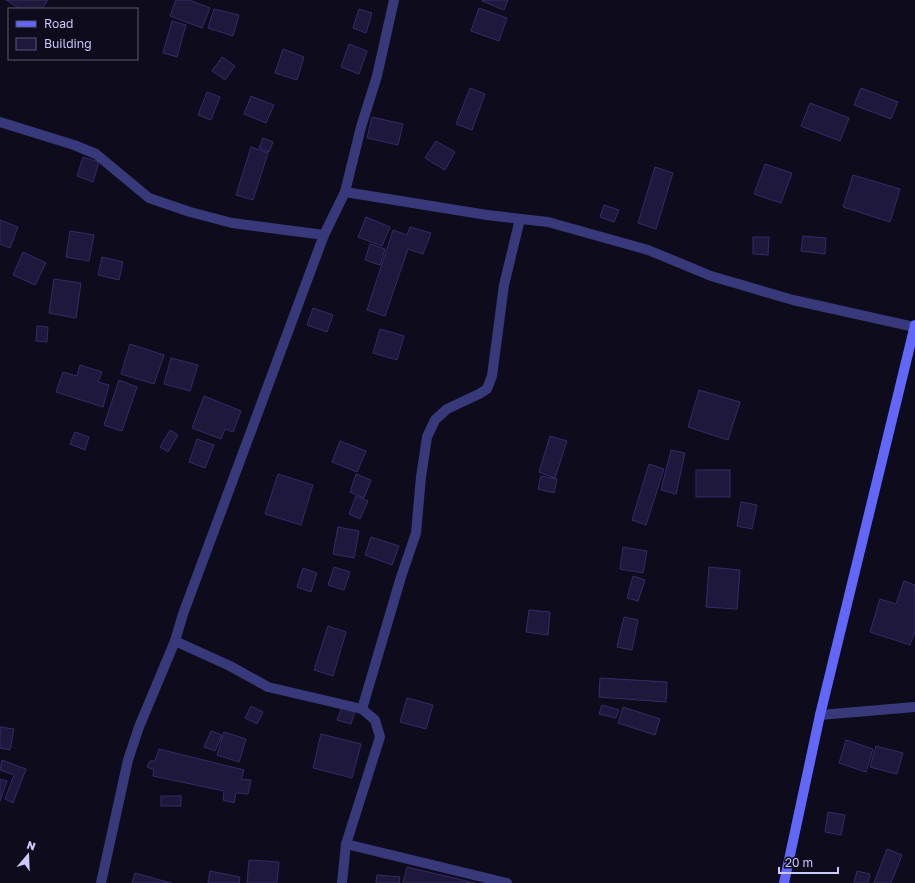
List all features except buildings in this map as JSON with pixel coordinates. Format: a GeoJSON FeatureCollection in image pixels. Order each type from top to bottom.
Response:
{"type":"FeatureCollection","features":[{"type":"Feature","properties":{"kind":"main road"},"geometry":{"type":"LineString","coordinates":[[784,883],[820,715],[915,326]]}},
{"type":"Feature","properties":{"kind":"street"},"geometry":{"type":"LineString","coordinates":[[101,883],[128,760],[139,726],[175,641],[183,614],[324,236],[345,192],[361,127],[377,76],[394,0]]}},
{"type":"Feature","properties":{"kind":"street"},"geometry":{"type":"LineString","coordinates":[[0,122],[74,145],[96,154],[149,198],[190,212],[232,223],[324,236]]}},
{"type":"Feature","properties":{"kind":"street"},"geometry":{"type":"LineString","coordinates":[[345,192],[487,215],[548,222],[648,250],[710,276],[793,300],[915,326]]}},
{"type":"Feature","properties":{"kind":"street"},"geometry":{"type":"LineString","coordinates":[[362,709],[401,577],[416,533],[421,477],[427,436],[435,420],[447,409],[488,389],[492,376],[504,285],[520,219]]}},
{"type":"Feature","properties":{"kind":"street"},"geometry":{"type":"LineString","coordinates":[[175,641],[230,666],[268,687],[362,709],[375,720],[380,737],[346,844],[342,883]]}},
{"type":"Feature","properties":{"kind":"street"},"geometry":{"type":"LineString","coordinates":[[820,715],[915,707]]}},
{"type":"Feature","properties":{"kind":"street"},"geometry":{"type":"LineString","coordinates":[[346,844],[507,883]]}}]}
